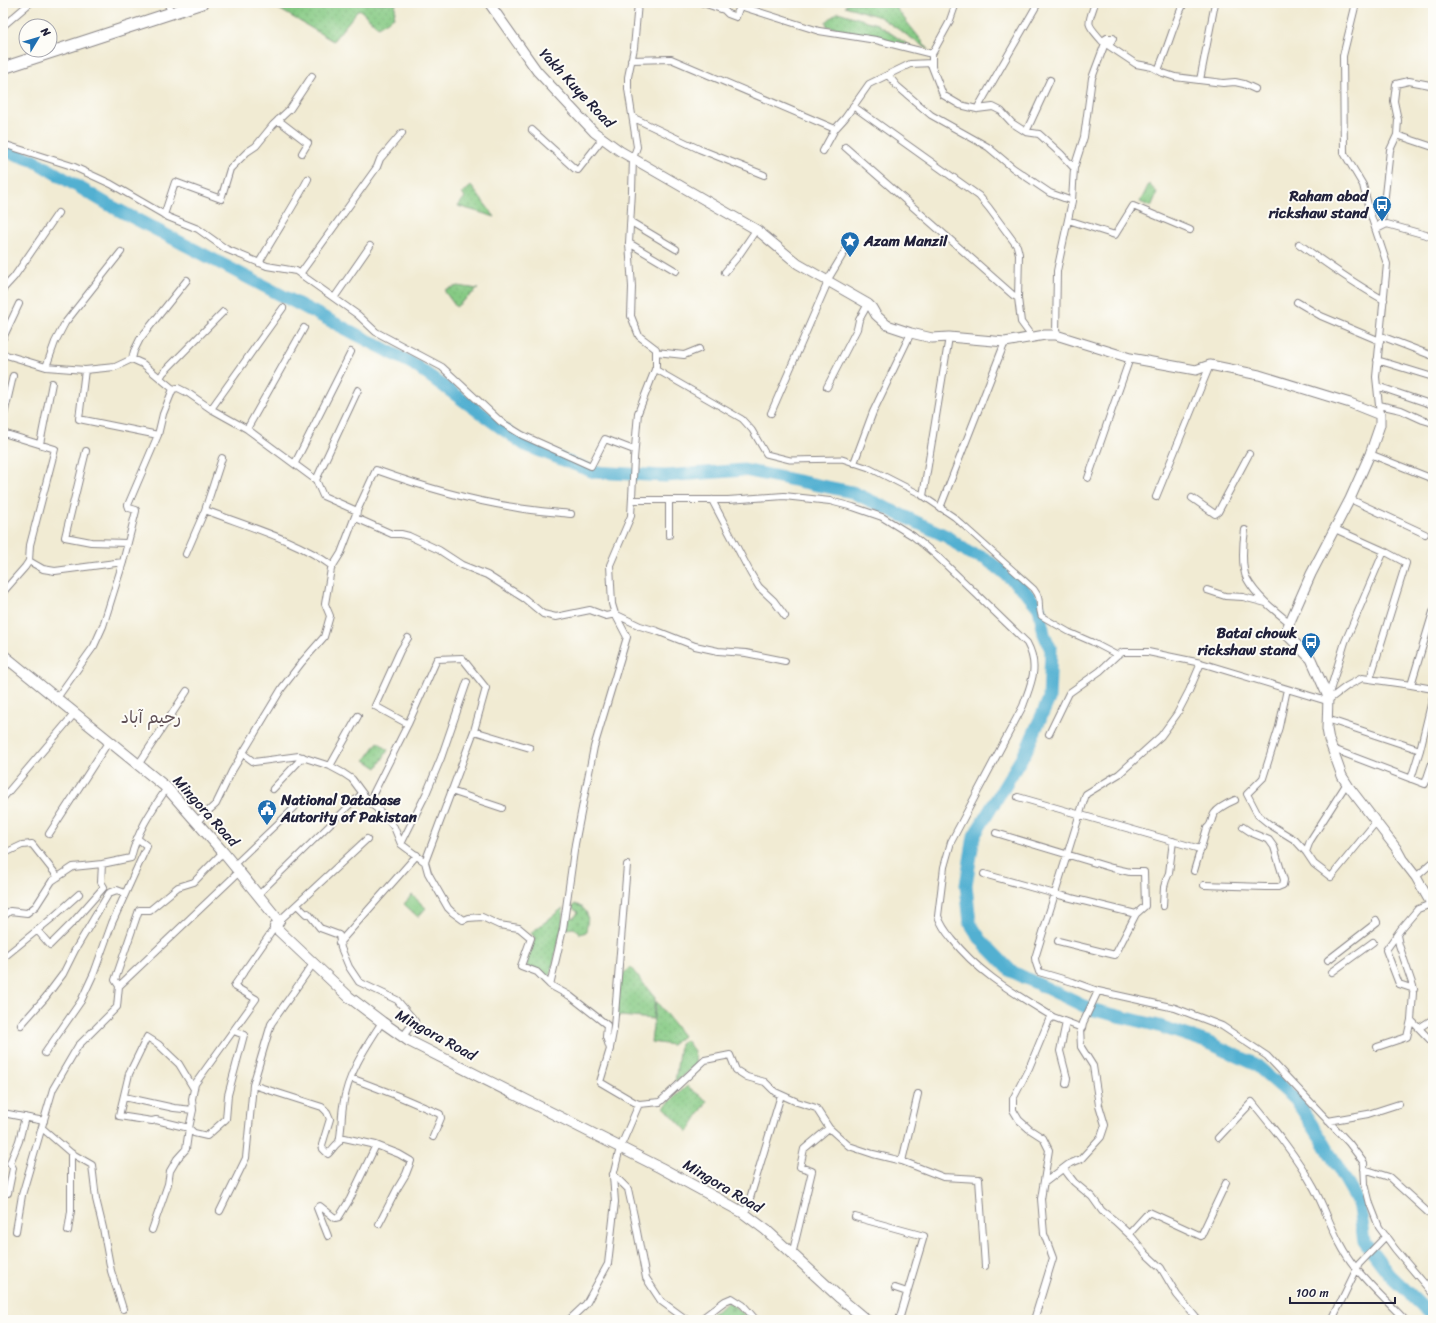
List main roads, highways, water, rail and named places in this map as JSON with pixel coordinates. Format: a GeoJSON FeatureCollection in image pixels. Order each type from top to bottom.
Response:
{"type":"FeatureCollection","features":[{"type":"Feature","properties":{"kind":"highway"},"geometry":{"type":"LineString","coordinates":[[3,68],[170,8],[202,3]]}},
{"type":"Feature","properties":{"kind":"main road","name":"Yakh Kuye Road"},"geometry":{"type":"LineString","coordinates":[[489,3],[537,71],[594,132],[620,151],[756,230],[798,264],[868,304],[876,315],[887,325],[932,338],[949,337],[1005,342],[1032,337],[1056,336],[1130,358],[1196,370],[1210,365],[1259,375],[1350,403],[1380,415],[1380,425],[1370,454],[1350,499],[1311,574],[1285,633],[1311,659],[1328,699],[1327,719],[1330,740],[1342,776],[1396,848],[1402,859],[1416,877],[1432,905]]}},
{"type":"Feature","properties":{"kind":"main road","name":"Mingora Road"},"geometry":{"type":"LineString","coordinates":[[6,658],[167,788],[237,868],[258,895],[277,924],[313,964],[349,997],[403,1036],[681,1178],[745,1215],[766,1230],[866,1320]]}},
{"type":"Feature","properties":{"kind":"waterway"},"geometry":{"type":"LineString","coordinates":[[3,150],[33,160],[109,205],[413,364],[525,445],[594,472],[665,476],[744,470],[852,492],[946,536],[969,553],[984,558],[1002,571],[1024,590],[1039,608],[1044,634],[1051,650],[1049,699],[1026,751],[974,836],[966,885],[970,923],[981,940],[1011,971],[1090,1009],[1159,1026],[1207,1042],[1255,1064],[1295,1099],[1324,1143],[1358,1202],[1364,1241],[1389,1274],[1433,1316]]}},
{"type":"Feature","properties":{"kind":"place","name":"Raham abad rickshaw stand"},"geometry":{"type":"Point","coordinates":[1382,222]}},
{"type":"Feature","properties":{"kind":"place","name":"Azam Manzil"},"geometry":{"type":"Point","coordinates":[850,258]}},
{"type":"Feature","properties":{"kind":"place","name":"Batai chowk rickshaw stand"},"geometry":{"type":"Point","coordinates":[1311,659]}},
{"type":"Feature","properties":{"kind":"place","name":"National Database Autority of Pakistan"},"geometry":{"type":"Point","coordinates":[267,826]}},
{"type":"Feature","properties":{"kind":"district","name":"رحیم آباد"},"geometry":{"type":"Point","coordinates":[151,717]}}]}
